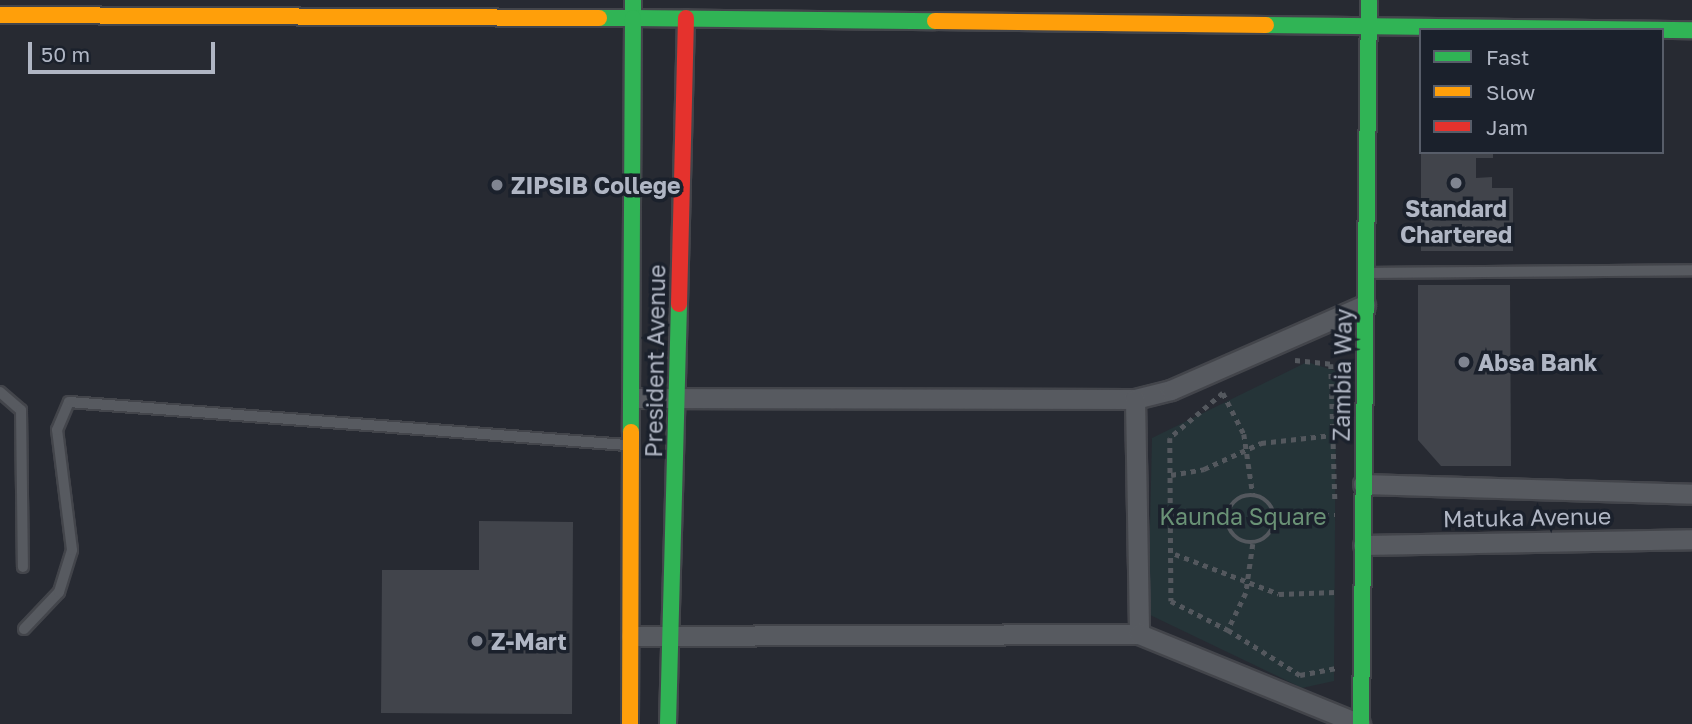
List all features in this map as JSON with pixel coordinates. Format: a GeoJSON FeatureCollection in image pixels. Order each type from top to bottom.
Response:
{"type":"FeatureCollection","features":[{"type":"Feature","properties":{"kind":"main road","name":"President Avenue"},"geometry":{"type":"LineString","coordinates":[[630,724],[633,0]]}},
{"type":"Feature","properties":{"kind":"main road","name":"President Avenue"},"geometry":{"type":"LineString","coordinates":[[668,724],[686,0]]}},
{"type":"Feature","properties":{"kind":"main road","name":"Zambia Way"},"geometry":{"type":"LineString","coordinates":[[1361,724],[1369,0]]}},
{"type":"Feature","properties":{"kind":"main road"},"geometry":{"type":"LineString","coordinates":[[0,15],[293,8],[633,18],[1530,28]]}},
{"type":"Feature","properties":{"kind":"main road"},"geometry":{"type":"LineString","coordinates":[[1664,30],[1692,30]]}},
{"type":"Feature","properties":{"kind":"street"},"geometry":{"type":"LineString","coordinates":[[632,398],[1135,399],[1171,390],[1365,305]]}},
{"type":"Feature","properties":{"kind":"street"},"geometry":{"type":"LineString","coordinates":[[1135,399],[1139,634]]}},
{"type":"Feature","properties":{"kind":"street","name":"Matuka Avenue"},"geometry":{"type":"LineString","coordinates":[[1363,484],[1692,494]]}},
{"type":"Feature","properties":{"kind":"street","name":"Matuka Avenue"},"geometry":{"type":"LineString","coordinates":[[1363,545],[1692,540]]}},
{"type":"Feature","properties":{"kind":"street"},"geometry":{"type":"LineString","coordinates":[[631,636],[1139,634],[1361,724]]}},
{"type":"Feature","properties":{"kind":"lane"},"geometry":{"type":"LineString","coordinates":[[1365,273],[1692,270]]}},
{"type":"Feature","properties":{"kind":"lane"},"geometry":{"type":"LineString","coordinates":[[0,392],[21,410],[23,567]]}},
{"type":"Feature","properties":{"kind":"lane"},"geometry":{"type":"LineString","coordinates":[[24,629],[59,592],[72,550],[57,430],[69,402],[631,446]]}},
{"type":"Feature","properties":{"kind":"path"},"geometry":{"type":"LineString","coordinates":[[1282,366],[1294,360],[1331,364],[1335,527]]}},
{"type":"Feature","properties":{"kind":"path"},"geometry":{"type":"LineString","coordinates":[[1234,388],[1223,393],[1170,438],[1174,554],[1171,601],[1228,630],[1300,675],[1340,667],[1339,654]]}},
{"type":"Feature","properties":{"kind":"path"},"geometry":{"type":"LineString","coordinates":[[1223,393],[1247,449],[1253,495]]}},
{"type":"Feature","properties":{"kind":"path"},"geometry":{"type":"LineString","coordinates":[[1171,475],[1247,449],[1333,435]]}},
{"type":"Feature","properties":{"kind":"path"},"geometry":{"type":"LineString","coordinates":[[1228,630],[1247,586],[1253,544],[1269,533],[1274,515],[1268,502],[1253,495],[1236,499],[1228,513],[1230,531],[1253,544]]}},
{"type":"Feature","properties":{"kind":"path"},"geometry":{"type":"LineString","coordinates":[[1173,514],[1228,513]]}},
{"type":"Feature","properties":{"kind":"path"},"geometry":{"type":"LineString","coordinates":[[1274,515],[1335,515]]}},
{"type":"Feature","properties":{"kind":"path"},"geometry":{"type":"LineString","coordinates":[[1174,554],[1247,586],[1279,594],[1337,592]]}},
{"type":"Feature","properties":{"kind":"path"},"geometry":{"type":"LineString","coordinates":[[1337,579],[1338,604]]}},
{"type":"Feature","properties":{"kind":"green space","name":"Kaunda Square"},"geometry":{"type":"Polygon","coordinates":[[[1307,362],[1336,371],[1334,681],[1302,688],[1148,614],[1152,438],[1307,362]]]}},
{"type":"Feature","properties":{"kind":"building","name":"Standard Chartered"},"geometry":{"type":"Polygon","coordinates":[[[1421,154],[1493,154],[1493,158],[1476,158],[1476,178],[1492,177],[1492,188],[1513,188],[1513,251],[1421,251],[1421,154]]]}},
{"type":"Feature","properties":{"kind":"building","name":"Absa Bank"},"geometry":{"type":"Polygon","coordinates":[[[1418,285],[1510,285],[1511,466],[1441,466],[1418,440],[1418,285]]]}},
{"type":"Feature","properties":{"kind":"building","name":"Z-Mart"},"geometry":{"type":"Polygon","coordinates":[[[479,521],[573,522],[572,714],[381,713],[382,570],[479,570],[479,521]]]}},
{"type":"Feature","properties":{"kind":"traffic: fast"},"geometry":{"type":"LineString","coordinates":[[633,0],[633,18],[935,21]]}},
{"type":"Feature","properties":{"kind":"traffic: fast"},"geometry":{"type":"LineString","coordinates":[[1361,724],[1369,0]]}},
{"type":"Feature","properties":{"kind":"traffic: fast"},"geometry":{"type":"LineString","coordinates":[[599,18],[633,18],[631,432]]}},
{"type":"Feature","properties":{"kind":"traffic: fast"},"geometry":{"type":"LineString","coordinates":[[1266,25],[1522,28]]}},
{"type":"Feature","properties":{"kind":"traffic: fast"},"geometry":{"type":"LineString","coordinates":[[1664,30],[1692,30]]}},
{"type":"Feature","properties":{"kind":"traffic: fast"},"geometry":{"type":"LineString","coordinates":[[668,724],[679,304]]}},
{"type":"Feature","properties":{"kind":"traffic: slow"},"geometry":{"type":"LineString","coordinates":[[0,15],[599,18]]}},
{"type":"Feature","properties":{"kind":"traffic: slow"},"geometry":{"type":"LineString","coordinates":[[935,21],[1266,25]]}},
{"type":"Feature","properties":{"kind":"traffic: slow"},"geometry":{"type":"LineString","coordinates":[[630,724],[631,432]]}},
{"type":"Feature","properties":{"kind":"traffic: jam"},"geometry":{"type":"LineString","coordinates":[[679,304],[686,18]]}},
{"type":"Feature","properties":{"kind":"place","name":"Standard Chartered"},"geometry":{"type":"Point","coordinates":[1456,183]}},
{"type":"Feature","properties":{"kind":"place","name":"ZIPSIB College"},"geometry":{"type":"Point","coordinates":[497,185]}},
{"type":"Feature","properties":{"kind":"place","name":"Absa Bank"},"geometry":{"type":"Point","coordinates":[1464,362]}},
{"type":"Feature","properties":{"kind":"place","name":"Z-Mart"},"geometry":{"type":"Point","coordinates":[477,641]}}]}
